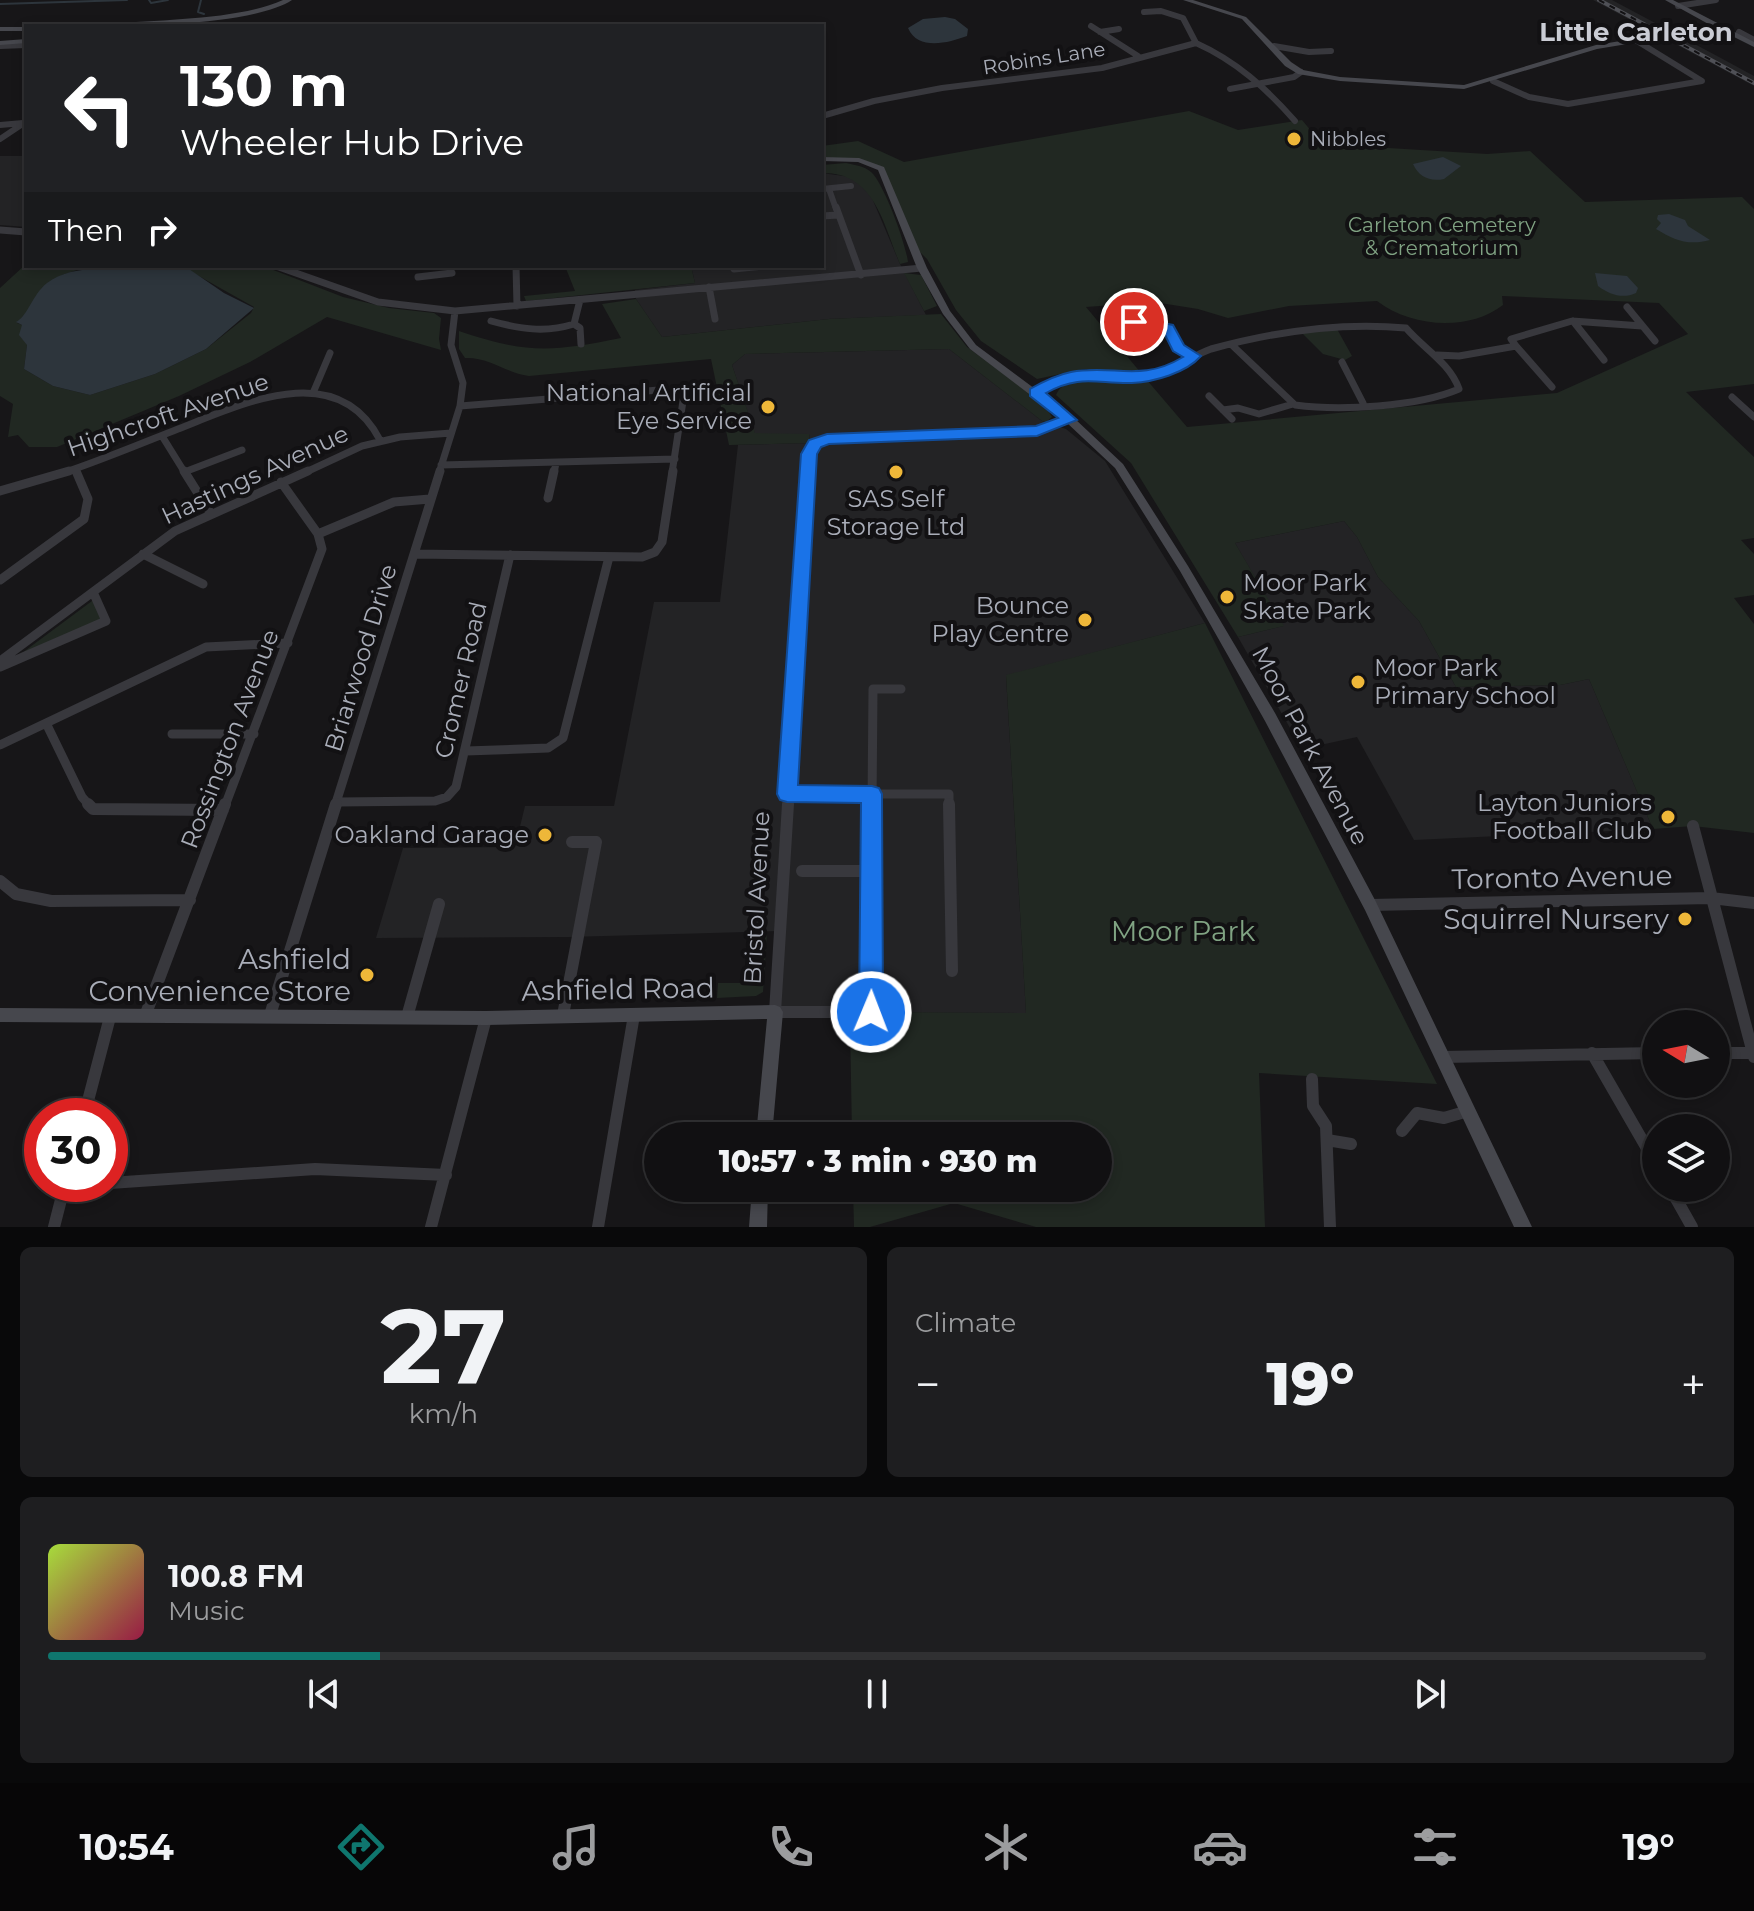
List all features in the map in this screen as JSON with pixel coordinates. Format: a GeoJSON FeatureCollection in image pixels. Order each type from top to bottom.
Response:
{"type":"FeatureCollection","features":[{"type":"Feature","properties":{"kind":"street"},"geometry":{"type":"LineString","coordinates":[[132,24],[206,17],[277,5],[289,0]]}},
{"type":"Feature","properties":{"kind":"street"},"geometry":{"type":"LineString","coordinates":[[1186,0],[1244,18],[1288,64],[1301,72],[1446,88],[1493,81],[1596,47],[1718,27]]}},
{"type":"Feature","properties":{"kind":"street"},"geometry":{"type":"LineString","coordinates":[[1668,0],[1754,42]]}},
{"type":"Feature","properties":{"kind":"street"},"geometry":{"type":"LineString","coordinates":[[1678,6],[1716,0]]}},
{"type":"Feature","properties":{"kind":"street"},"geometry":{"type":"LineString","coordinates":[[1144,12],[1161,11],[1183,18],[1196,43],[1210,48],[1261,83],[1295,121]]}},
{"type":"Feature","properties":{"kind":"street"},"geometry":{"type":"LineString","coordinates":[[1091,26],[1138,56]]}},
{"type":"Feature","properties":{"kind":"street"},"geometry":{"type":"LineString","coordinates":[[0,29],[24,29]]}},
{"type":"Feature","properties":{"kind":"street"},"geometry":{"type":"LineString","coordinates":[[1100,32],[1119,29]]}},
{"type":"Feature","properties":{"kind":"street"},"geometry":{"type":"LineString","coordinates":[[1739,32],[1754,42]]}},
{"type":"Feature","properties":{"kind":"street"},"geometry":{"type":"LineString","coordinates":[[1493,81],[1529,97],[1568,104],[1702,81],[1637,41]]}},
{"type":"Feature","properties":{"kind":"street"},"geometry":{"type":"LineString","coordinates":[[0,45],[24,43]]}},
{"type":"Feature","properties":{"kind":"street","name":"Robins Lane"},"geometry":{"type":"LineString","coordinates":[[824,115],[874,101],[942,88],[1102,68],[1196,43]]}},
{"type":"Feature","properties":{"kind":"street"},"geometry":{"type":"LineString","coordinates":[[1274,46],[1309,52],[1331,51]]}},
{"type":"Feature","properties":{"kind":"street"},"geometry":{"type":"LineString","coordinates":[[1230,89],[1294,77],[1301,72]]}},
{"type":"Feature","properties":{"kind":"street"},"geometry":{"type":"LineString","coordinates":[[0,125],[24,123]]}},
{"type":"Feature","properties":{"kind":"street"},"geometry":{"type":"LineString","coordinates":[[0,139],[24,124]]}},
{"type":"Feature","properties":{"kind":"street","name":"Moor Park Avenue"},"geometry":{"type":"LineString","coordinates":[[824,159],[859,160],[881,169],[922,268],[946,312],[973,347],[1070,420],[1128,476],[1245,671],[1370,905],[1523,1227]]}},
{"type":"Feature","properties":{"kind":"street"},"geometry":{"type":"LineString","coordinates":[[851,186],[825,189],[861,275]]}},
{"type":"Feature","properties":{"kind":"street"},"geometry":{"type":"LineString","coordinates":[[824,216],[838,215]]}},
{"type":"Feature","properties":{"kind":"street"},"geometry":{"type":"LineString","coordinates":[[0,230],[24,232]]}},
{"type":"Feature","properties":{"kind":"street"},"geometry":{"type":"LineString","coordinates":[[282,268],[378,302],[455,311],[922,268]]}},
{"type":"Feature","properties":{"kind":"street"},"geometry":{"type":"LineString","coordinates":[[516,268],[517,306]]}},
{"type":"Feature","properties":{"kind":"street"},"geometry":{"type":"LineString","coordinates":[[734,268],[738,284]]}},
{"type":"Feature","properties":{"kind":"street"},"geometry":{"type":"LineString","coordinates":[[418,277],[434,270],[452,273]]}},
{"type":"Feature","properties":{"kind":"street"},"geometry":{"type":"LineString","coordinates":[[709,287],[715,319]]}},
{"type":"Feature","properties":{"kind":"street"},"geometry":{"type":"LineString","coordinates":[[574,324],[580,300]]}},
{"type":"Feature","properties":{"kind":"street"},"geometry":{"type":"LineString","coordinates":[[1627,307],[1655,341]]}},
{"type":"Feature","properties":{"kind":"street","name":"Briarwood Drive"},"geometry":{"type":"LineString","coordinates":[[270,1015],[460,406],[463,383],[451,345],[455,311]]}},
{"type":"Feature","properties":{"kind":"street"},"geometry":{"type":"LineString","coordinates":[[507,316],[494,322],[551,331],[574,324]]}},
{"type":"Feature","properties":{"kind":"street"},"geometry":{"type":"LineString","coordinates":[[1036,392],[1073,376],[1098,374],[1133,378],[1162,372],[1209,350],[1307,330],[1392,325],[1406,328],[1422,347],[1437,355],[1459,356],[1514,342],[1559,323],[1573,321],[1642,326]]}},
{"type":"Feature","properties":{"kind":"street"},"geometry":{"type":"LineString","coordinates":[[1573,321],[1604,360]]}},
{"type":"Feature","properties":{"kind":"street"},"geometry":{"type":"LineString","coordinates":[[1128,322],[1171,326],[1178,348],[1194,356]]}},
{"type":"Feature","properties":{"kind":"street"},"geometry":{"type":"LineString","coordinates":[[574,324],[580,328],[581,344]]}},
{"type":"Feature","properties":{"kind":"street"},"geometry":{"type":"LineString","coordinates":[[1503,328],[1550,384],[1537,382]]}},
{"type":"Feature","properties":{"kind":"street"},"geometry":{"type":"LineString","coordinates":[[1592,344],[1603,346]]}},
{"type":"Feature","properties":{"kind":"street"},"geometry":{"type":"LineString","coordinates":[[1233,346],[1293,404]]}},
{"type":"Feature","properties":{"kind":"street"},"geometry":{"type":"LineString","coordinates":[[313,393],[330,353]]}},
{"type":"Feature","properties":{"kind":"street"},"geometry":{"type":"LineString","coordinates":[[1223,410],[1238,408],[1259,414],[1293,404],[1320,407],[1452,395],[1459,389],[1458,384],[1440,365],[1437,355]]}},
{"type":"Feature","properties":{"kind":"street"},"geometry":{"type":"LineString","coordinates":[[1356,366],[1344,364],[1363,403]]}},
{"type":"Feature","properties":{"kind":"street"},"geometry":{"type":"LineString","coordinates":[[673,389],[702,387]]}},
{"type":"Feature","properties":{"kind":"street"},"geometry":{"type":"LineString","coordinates":[[414,554],[642,557],[655,552],[662,542],[685,388]]}},
{"type":"Feature","properties":{"kind":"street"},"geometry":{"type":"LineString","coordinates":[[460,406],[607,400],[659,390]]}},
{"type":"Feature","properties":{"kind":"street","name":"Highcroft Avenue"},"geometry":{"type":"LineString","coordinates":[[0,491],[75,469],[271,397],[313,393],[331,396],[350,405],[366,418],[380,440]]}},
{"type":"Feature","properties":{"kind":"street"},"geometry":{"type":"LineString","coordinates":[[1209,396],[1232,419]]}},
{"type":"Feature","properties":{"kind":"street"},"geometry":{"type":"LineString","coordinates":[[1732,397],[1754,417]]}},
{"type":"Feature","properties":{"kind":"street","name":"Bristol Avenue"},"geometry":{"type":"LineString","coordinates":[[765,1122],[775,1012],[808,458],[815,443],[827,439],[1037,431],[1070,420]]}},
{"type":"Feature","properties":{"kind":"street","name":"Hastings Avenue"},"geometry":{"type":"LineString","coordinates":[[0,664],[175,531],[380,440],[451,433]]}},
{"type":"Feature","properties":{"kind":"street"},"geometry":{"type":"LineString","coordinates":[[162,436],[187,471],[211,514]]}},
{"type":"Feature","properties":{"kind":"street"},"geometry":{"type":"LineString","coordinates":[[187,471],[242,450]]}},
{"type":"Feature","properties":{"kind":"street"},"geometry":{"type":"LineString","coordinates":[[441,465],[675,459]]}},
{"type":"Feature","properties":{"kind":"street"},"geometry":{"type":"LineString","coordinates":[[548,498],[556,463]]}},
{"type":"Feature","properties":{"kind":"street"},"geometry":{"type":"LineString","coordinates":[[0,580],[84,519],[91,504],[89,492],[75,469]]}},
{"type":"Feature","properties":{"kind":"street"},"geometry":{"type":"LineString","coordinates":[[281,482],[318,534],[394,502],[430,499]]}},
{"type":"Feature","properties":{"kind":"street","name":"Rossington Avenue"},"geometry":{"type":"LineString","coordinates":[[145,1016],[322,549],[318,534]]}},
{"type":"Feature","properties":{"kind":"street"},"geometry":{"type":"LineString","coordinates":[[143,554],[203,584]]}},
{"type":"Feature","properties":{"kind":"street","name":"Cromer Road"},"geometry":{"type":"LineString","coordinates":[[338,802],[435,801],[447,797],[456,787],[510,555]]}},
{"type":"Feature","properties":{"kind":"street"},"geometry":{"type":"LineString","coordinates":[[466,751],[548,748],[563,738],[609,557]]}},
{"type":"Feature","properties":{"kind":"street","name":"Hastings Avenue"},"geometry":{"type":"LineString","coordinates":[[0,664],[106,621],[93,592]]}},
{"type":"Feature","properties":{"kind":"street"},"geometry":{"type":"LineString","coordinates":[[0,745],[206,647],[288,643]]}},
{"type":"Feature","properties":{"kind":"street"},"geometry":{"type":"LineString","coordinates":[[802,871],[872,871],[873,689],[901,689]]}},
{"type":"Feature","properties":{"kind":"street"},"geometry":{"type":"LineString","coordinates":[[46,723],[82,797],[93,809],[223,810]]}},
{"type":"Feature","properties":{"kind":"street"},"geometry":{"type":"LineString","coordinates":[[180,731],[254,734]]}},
{"type":"Feature","properties":{"kind":"street"},"geometry":{"type":"LineString","coordinates":[[787,794],[949,794],[952,971]]}},
{"type":"Feature","properties":{"kind":"street"},"geometry":{"type":"LineString","coordinates":[[1693,826],[1754,1054],[1730,1053]]}},
{"type":"Feature","properties":{"kind":"street"},"geometry":{"type":"LineString","coordinates":[[563,1015],[596,842],[572,842]]}},
{"type":"Feature","properties":{"kind":"street","name":"Ashfield Road"},"geometry":{"type":"LineString","coordinates":[[0,1015],[486,1018],[874,1012],[872,871]]}},
{"type":"Feature","properties":{"kind":"street"},"geometry":{"type":"LineString","coordinates":[[0,881],[16,894],[51,901],[190,900]]}},
{"type":"Feature","properties":{"kind":"street","name":"Toronto Avenue"},"geometry":{"type":"LineString","coordinates":[[1370,905],[1711,898],[1754,903]]}},
{"type":"Feature","properties":{"kind":"street"},"geometry":{"type":"LineString","coordinates":[[407,1017],[439,904]]}},
{"type":"Feature","properties":{"kind":"street"},"geometry":{"type":"LineString","coordinates":[[598,1227],[634,1015]]}},
{"type":"Feature","properties":{"kind":"street"},"geometry":{"type":"LineString","coordinates":[[89,1098],[110,1017]]}},
{"type":"Feature","properties":{"kind":"street"},"geometry":{"type":"LineString","coordinates":[[431,1227],[486,1018]]}},
{"type":"Feature","properties":{"kind":"street"},"geometry":{"type":"LineString","coordinates":[[1592,1053],[1642,1140]]}},
{"type":"Feature","properties":{"kind":"street"},"geometry":{"type":"LineString","coordinates":[[1442,1057],[1642,1053]]}},
{"type":"Feature","properties":{"kind":"street"},"geometry":{"type":"LineString","coordinates":[[1312,1079],[1313,1106],[1326,1126],[1334,1226]]}},
{"type":"Feature","properties":{"kind":"street"},"geometry":{"type":"LineString","coordinates":[[1402,1131],[1417,1113],[1444,1118],[1468,1111]]}},
{"type":"Feature","properties":{"kind":"street"},"geometry":{"type":"LineString","coordinates":[[1327,1140],[1351,1144]]}},
{"type":"Feature","properties":{"kind":"street"},"geometry":{"type":"LineString","coordinates":[[128,1182],[315,1169],[446,1175]]}},
{"type":"Feature","properties":{"kind":"street"},"geometry":{"type":"LineString","coordinates":[[54,1227],[61,1202]]}},
{"type":"Feature","properties":{"kind":"street"},"geometry":{"type":"LineString","coordinates":[[758,1227],[759,1202]]}},
{"type":"Feature","properties":{"kind":"street"},"geometry":{"type":"LineString","coordinates":[[1678,1202],[1692,1227]]}},
{"type":"Feature","properties":{"kind":"shaded area"},"geometry":{"type":"Polygon","coordinates":[[[1593,0],[1612,0],[1719,57],[1754,76],[1754,86],[1593,0]]]}},
{"type":"Feature","properties":{"kind":"shaded area"},"geometry":{"type":"Polygon","coordinates":[[[923,19],[955,19],[968,29],[967,36],[943,43],[926,42],[919,40],[908,28],[923,19]]]}},
{"type":"Feature","properties":{"kind":"shaded area"},"geometry":{"type":"Polygon","coordinates":[[[0,156],[24,156],[24,227],[0,225],[0,156]]]}},
{"type":"Feature","properties":{"kind":"shaded area"},"geometry":{"type":"Polygon","coordinates":[[[1443,157],[1461,166],[1444,179],[1426,178],[1413,164],[1443,157]]]}},
{"type":"Feature","properties":{"kind":"shaded area"},"geometry":{"type":"Polygon","coordinates":[[[824,173],[851,177],[869,191],[926,315],[829,319],[662,337],[636,299],[635,290],[695,283],[691,268],[824,268],[824,173]]]}},
{"type":"Feature","properties":{"kind":"shaded area"},"geometry":{"type":"Polygon","coordinates":[[[1669,214],[1685,220],[1688,226],[1710,240],[1682,241],[1656,229],[1661,223],[1658,215],[1669,214]]]}},
{"type":"Feature","properties":{"kind":"shaded area"},"geometry":{"type":"Polygon","coordinates":[[[187,268],[224,293],[254,308],[206,349],[155,374],[90,395],[53,386],[24,369],[27,345],[19,335],[22,325],[16,322],[47,283],[58,276],[82,270],[187,268]]]}},
{"type":"Feature","properties":{"kind":"shaded area"},"geometry":{"type":"Polygon","coordinates":[[[1595,273],[1627,276],[1638,288],[1636,293],[1621,296],[1607,292],[1598,286],[1595,273]]]}},
{"type":"Feature","properties":{"kind":"shaded area"},"geometry":{"type":"Polygon","coordinates":[[[949,349],[1042,421],[1066,429],[1105,461],[1205,623],[1006,676],[1026,1013],[775,1012],[779,931],[376,938],[403,848],[515,847],[525,806],[614,806],[654,602],[720,602],[738,445],[810,443],[809,434],[755,434],[732,365],[745,354],[949,349]]]}},
{"type":"Feature","properties":{"kind":"shaded area","name":"Moor Park Primary School"},"geometry":{"type":"Polygon","coordinates":[[[1344,521],[1357,537],[1378,577],[1419,621],[1456,687],[1560,685],[1589,679],[1653,829],[1414,840],[1357,737],[1302,749],[1238,637],[1283,626],[1235,543],[1344,521]]]}},
{"type":"Feature","properties":{"kind":"green space","name":"Carleton Cemetery & Crematorium"},"geometry":{"type":"Polygon","coordinates":[[[1189,111],[1238,130],[1302,120],[1322,144],[1487,154],[1530,151],[1585,202],[1742,197],[1754,209],[1754,384],[1686,392],[1754,457],[1754,538],[1741,540],[1754,554],[1754,595],[1734,598],[1754,624],[1754,833],[1693,826],[1653,829],[1589,679],[1560,685],[1456,687],[1419,621],[1378,577],[1357,537],[1344,521],[1235,543],[1284,626],[1238,637],[1131,463],[1056,395],[1072,380],[1097,377],[1146,379],[1187,427],[1557,393],[1688,334],[1659,303],[1502,296],[1503,305],[1489,314],[1440,323],[1406,316],[1377,301],[1289,306],[1228,318],[1198,309],[1154,302],[1086,307],[1141,373],[1084,369],[1037,379],[981,341],[956,310],[927,259],[914,246],[881,169],[869,162],[824,157],[824,146],[858,141],[904,162],[1189,111]]]}},
{"type":"Feature","properties":{"kind":"green space"},"geometry":{"type":"Polygon","coordinates":[[[846,163],[871,172],[894,215],[908,262],[900,264],[882,217],[865,191],[854,181],[824,173],[824,165],[846,163]]]}},
{"type":"Feature","properties":{"kind":"green space"},"geometry":{"type":"Polygon","coordinates":[[[24,266],[112,268],[77,270],[62,275],[17,323],[22,325],[27,345],[24,369],[53,386],[90,395],[155,374],[206,349],[251,313],[254,307],[185,268],[268,268],[343,297],[389,308],[434,313],[441,318],[441,350],[327,317],[250,362],[179,396],[57,447],[29,447],[18,435],[8,437],[13,404],[0,396],[0,288],[24,266]]]}},
{"type":"Feature","properties":{"kind":"green space"},"geometry":{"type":"Polygon","coordinates":[[[566,268],[691,268],[695,283],[526,301],[524,296],[575,291],[566,268]]]}},
{"type":"Feature","properties":{"kind":"green space"},"geometry":{"type":"Polygon","coordinates":[[[904,273],[921,275],[937,306],[924,311],[904,273]]]}},
{"type":"Feature","properties":{"kind":"green space"},"geometry":{"type":"Polygon","coordinates":[[[636,299],[662,337],[829,319],[941,314],[967,347],[1043,403],[1052,417],[1046,422],[1042,421],[949,349],[745,354],[732,365],[755,433],[809,434],[810,443],[729,445],[711,359],[529,376],[482,360],[465,358],[459,349],[459,331],[503,344],[539,348],[576,346],[621,338],[602,304],[636,299]]]}},
{"type":"Feature","properties":{"kind":"green space"},"geometry":{"type":"Polygon","coordinates":[[[1337,329],[1352,356],[1345,360],[1323,354],[1301,332],[1337,329]]]}},
{"type":"Feature","properties":{"kind":"green space"},"geometry":{"type":"Polygon","coordinates":[[[96,598],[106,621],[18,656],[96,598]]]}},
{"type":"Feature","properties":{"kind":"green space","name":"Moor Park"},"geometry":{"type":"Polygon","coordinates":[[[1205,623],[1437,1084],[1259,1073],[1265,1227],[1036,1227],[954,1203],[870,1227],[854,1227],[853,1202],[1112,1202],[1112,1122],[852,1122],[850,1022],[877,1022],[877,1012],[1026,1013],[1006,675],[1205,623]]]}},
{"type":"Feature","properties":{"kind":"green space"},"geometry":{"type":"Polygon","coordinates":[[[752,933],[767,933],[763,992],[756,996],[717,998],[718,983],[751,983],[755,943],[751,943],[752,933]]]}},
{"type":"Feature","properties":{"kind":"waterway"},"geometry":{"type":"LineString","coordinates":[[0,4],[127,0]]}},
{"type":"Feature","properties":{"kind":"waterway"},"geometry":{"type":"LineString","coordinates":[[149,0],[151,3],[168,0]]}},
{"type":"Feature","properties":{"kind":"waterway"},"geometry":{"type":"LineString","coordinates":[[201,0],[198,12],[204,14]]}},
{"type":"Feature","properties":{"kind":"railway"},"geometry":{"type":"LineString","coordinates":[[1599,0],[1754,83]]}},
{"type":"Feature","properties":{"kind":"place","name":"Nibbles"},"geometry":{"type":"Point","coordinates":[1294,139]}},
{"type":"Feature","properties":{"kind":"place","name":"National Artificial Eye Service"},"geometry":{"type":"Point","coordinates":[768,407]}},
{"type":"Feature","properties":{"kind":"place","name":"SAS Self Storage Ltd"},"geometry":{"type":"Point","coordinates":[896,472]}},
{"type":"Feature","properties":{"kind":"place","name":"Moor Park Skate Park"},"geometry":{"type":"Point","coordinates":[1227,597]}},
{"type":"Feature","properties":{"kind":"place","name":"Bounce Play Centre"},"geometry":{"type":"Point","coordinates":[1085,620]}},
{"type":"Feature","properties":{"kind":"place","name":"Moor Park Primary School"},"geometry":{"type":"Point","coordinates":[1358,682]}},
{"type":"Feature","properties":{"kind":"place","name":"Layton Juniors Football Club"},"geometry":{"type":"Point","coordinates":[1668,817]}},
{"type":"Feature","properties":{"kind":"place","name":"Oakland Garage"},"geometry":{"type":"Point","coordinates":[545,835]}},
{"type":"Feature","properties":{"kind":"place","name":"Squirrel Nursery"},"geometry":{"type":"Point","coordinates":[1685,919]}},
{"type":"Feature","properties":{"kind":"place","name":"Ashfield Convenience Store"},"geometry":{"type":"Point","coordinates":[367,975]}},
{"type":"Feature","properties":{"kind":"district","name":"Little Carleton"},"geometry":{"type":"Point","coordinates":[1636,32]}},
{"type":"Feature","properties":{"kind":"route"},"geometry":{"type":"LineString","coordinates":[[871,1012],[872,794],[787,794],[809,454],[815,443],[827,439],[1037,431],[1070,420],[1036,392],[1055,382],[1073,376],[1098,374],[1133,378],[1174,369],[1194,356],[1178,348],[1168,328],[1134,322]]}}]}
